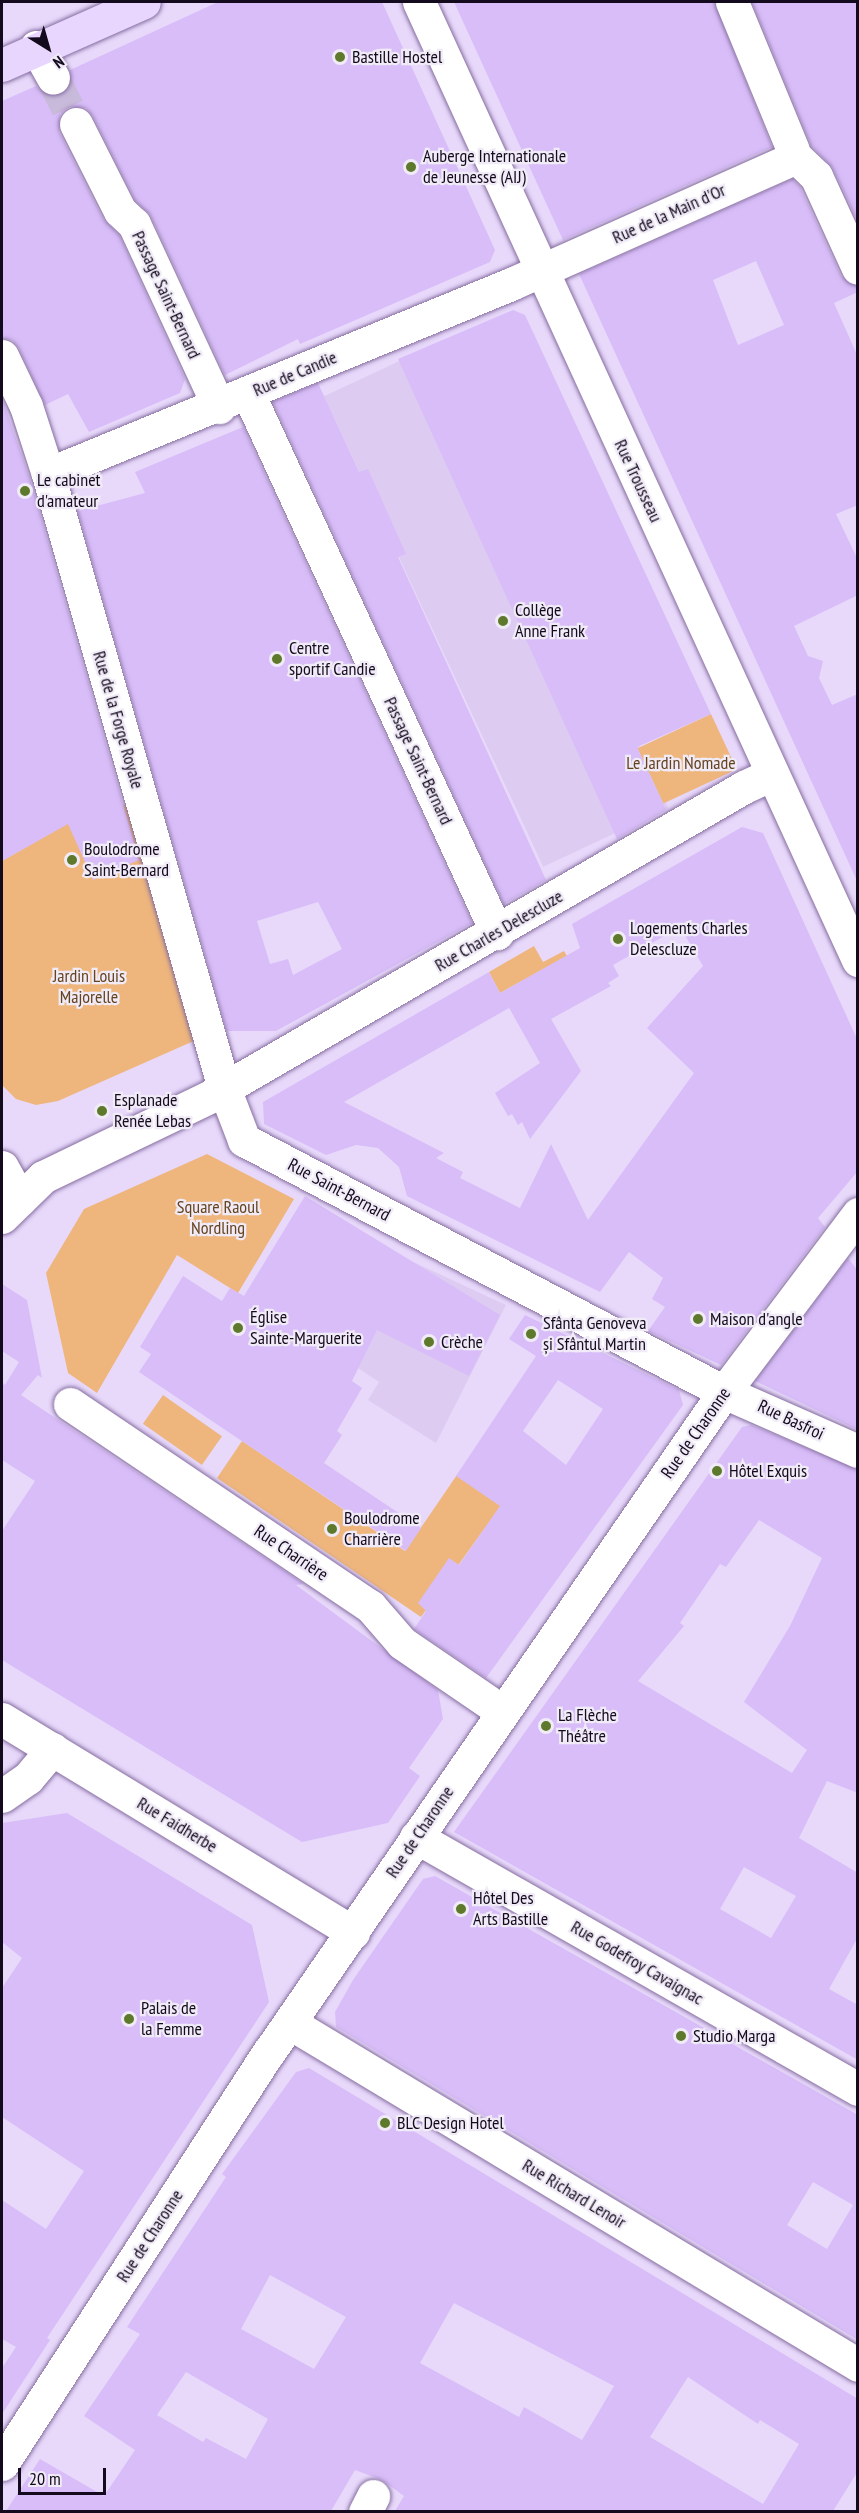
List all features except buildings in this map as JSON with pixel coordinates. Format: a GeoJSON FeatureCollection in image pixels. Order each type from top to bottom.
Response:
{"type":"FeatureCollection","features":[{"type":"Feature","properties":{"kind":"main road"},"geometry":{"type":"LineString","coordinates":[[2,65],[98,12],[144,2]]}},
{"type":"Feature","properties":{"kind":"street","name":"Rue Trousseau"},"geometry":{"type":"LineString","coordinates":[[418,2],[858,960]]}},
{"type":"Feature","properties":{"kind":"street"},"geometry":{"type":"LineString","coordinates":[[732,2],[794,153],[816,176],[858,268]]}},
{"type":"Feature","properties":{"kind":"street"},"geometry":{"type":"LineString","coordinates":[[36,47],[53,78]]}},
{"type":"Feature","properties":{"kind":"street","name":"Passage Saint-Bernard"},"geometry":{"type":"LineString","coordinates":[[76,124],[120,211],[134,224],[219,407]]}},
{"type":"Feature","properties":{"kind":"street","name":"Rue de la Main d'Or"},"geometry":{"type":"LineString","coordinates":[[541,271],[794,153]]}},
{"type":"Feature","properties":{"kind":"street","name":"Rue de Candie"},"geometry":{"type":"LineString","coordinates":[[48,474],[219,407],[541,271]]}},
{"type":"Feature","properties":{"kind":"street","name":"Rue de la Forge Royale"},"geometry":{"type":"LineString","coordinates":[[2,356],[26,406],[48,474],[224,1088]]}},
{"type":"Feature","properties":{"kind":"street","name":"Passage Saint-Bernard"},"geometry":{"type":"LineString","coordinates":[[248,393],[497,933]]}},
{"type":"Feature","properties":{"kind":"street","name":"Rue Charles Delescluze"},"geometry":{"type":"LineString","coordinates":[[224,1088],[497,933],[744,787],[772,774]]}},
{"type":"Feature","properties":{"kind":"street"},"geometry":{"type":"LineString","coordinates":[[2,1167],[11,1208],[53,1172],[224,1088]]}},
{"type":"Feature","properties":{"kind":"street","name":"Rue Saint-Bernard"},"geometry":{"type":"LineString","coordinates":[[224,1088],[244,1140],[724,1392]]}},
{"type":"Feature","properties":{"kind":"street","name":"Rue de Charonne"},"geometry":{"type":"LineString","coordinates":[[2,2464],[290,2023],[416,1838],[724,1392],[858,1214]]}},
{"type":"Feature","properties":{"kind":"street","name":"Rue Basfroi"},"geometry":{"type":"LineString","coordinates":[[724,1392],[858,1451]]}},
{"type":"Feature","properties":{"kind":"street","name":"Rue Charrière"},"geometry":{"type":"LineString","coordinates":[[70,1404],[370,1606],[402,1643],[503,1712]]}},
{"type":"Feature","properties":{"kind":"street","name":"Rue Faidherbe"},"geometry":{"type":"LineString","coordinates":[[2,1719],[353,1932]]}},
{"type":"Feature","properties":{"kind":"street"},"geometry":{"type":"LineString","coordinates":[[2,1796],[28,1778],[52,1749]]}},
{"type":"Feature","properties":{"kind":"street","name":"Rue Godefroy Cavaignac"},"geometry":{"type":"LineString","coordinates":[[416,1838],[858,2089]]}},
{"type":"Feature","properties":{"kind":"street","name":"Rue Richard Lenoir"},"geometry":{"type":"LineString","coordinates":[[290,2023],[858,2366]]}},
{"type":"Feature","properties":{"kind":"shaded area","name":"Collège Anne Frank"},"geometry":{"type":"Polygon","coordinates":[[[449,338],[668,808],[543,867],[324,396],[449,338]]]}},
{"type":"Feature","properties":{"kind":"shaded area","name":"Crèche"},"geometry":{"type":"Polygon","coordinates":[[[411,1261],[506,1305],[436,1443],[368,1400],[379,1382],[358,1368],[411,1261]]]}},
{"type":"Feature","properties":{"kind":"green space","name":"Le Jardin Nomade"},"geometry":{"type":"Polygon","coordinates":[[[711,714],[737,769],[663,804],[638,748],[711,714]]]}},
{"type":"Feature","properties":{"kind":"green space","name":"Jardin Louis Majorelle"},"geometry":{"type":"Polygon","coordinates":[[[127,804],[196,1040],[58,1101],[36,1105],[16,1099],[2,1085],[2,861],[63,826],[62,823],[127,804]]]}},
{"type":"Feature","properties":{"kind":"green space"},"geometry":{"type":"Polygon","coordinates":[[[534,946],[543,962],[564,951],[567,956],[500,993],[489,972],[534,946]]]}},
{"type":"Feature","properties":{"kind":"green space","name":"Square Raoul Nordling"},"geometry":{"type":"Polygon","coordinates":[[[207,1154],[294,1199],[238,1293],[177,1255],[97,1393],[68,1373],[46,1273],[84,1209],[207,1154]]]}},
{"type":"Feature","properties":{"kind":"green space"},"geometry":{"type":"Polygon","coordinates":[[[163,1395],[222,1436],[202,1465],[143,1424],[163,1395]]]}},
{"type":"Feature","properties":{"kind":"green space","name":"Boulodrome Charrière"},"geometry":{"type":"Polygon","coordinates":[[[242,1441],[405,1551],[461,1469],[505,1500],[421,1617],[217,1478],[242,1441]]]}},
{"type":"Feature","properties":{"kind":"tunnel"},"geometry":{"type":"LineString","coordinates":[[53,78],[76,124]]}},
{"type":"Feature","properties":{"kind":"place","name":"Bastille Hostel"},"geometry":{"type":"Point","coordinates":[340,57]}},
{"type":"Feature","properties":{"kind":"place","name":"Auberge Internationale de Jeunesse (AIJ)"},"geometry":{"type":"Point","coordinates":[411,167]}},
{"type":"Feature","properties":{"kind":"place","name":"Le cabinet d'amateur"},"geometry":{"type":"Point","coordinates":[25,491]}},
{"type":"Feature","properties":{"kind":"place","name":"Collège Anne Frank"},"geometry":{"type":"Point","coordinates":[503,621]}},
{"type":"Feature","properties":{"kind":"place","name":"Centre sportif Candie"},"geometry":{"type":"Point","coordinates":[277,659]}},
{"type":"Feature","properties":{"kind":"place","name":"Boulodrome Saint-Bernard"},"geometry":{"type":"Point","coordinates":[72,860]}},
{"type":"Feature","properties":{"kind":"place","name":"Logements Charles Delescluze"},"geometry":{"type":"Point","coordinates":[618,939]}},
{"type":"Feature","properties":{"kind":"place","name":"Esplanade Renée Lebas"},"geometry":{"type":"Point","coordinates":[102,1111]}},
{"type":"Feature","properties":{"kind":"place","name":"Maison d'angle"},"geometry":{"type":"Point","coordinates":[698,1319]}},
{"type":"Feature","properties":{"kind":"place","name":"Église Sainte-Marguerite"},"geometry":{"type":"Point","coordinates":[238,1328]}},
{"type":"Feature","properties":{"kind":"place","name":"Sfânta Genoveva și Sfântul Martin"},"geometry":{"type":"Point","coordinates":[531,1334]}},
{"type":"Feature","properties":{"kind":"place","name":"Crèche"},"geometry":{"type":"Point","coordinates":[429,1342]}},
{"type":"Feature","properties":{"kind":"place","name":"Hôtel Exquis"},"geometry":{"type":"Point","coordinates":[717,1471]}},
{"type":"Feature","properties":{"kind":"place","name":"Boulodrome Charrière"},"geometry":{"type":"Point","coordinates":[332,1529]}},
{"type":"Feature","properties":{"kind":"place","name":"La Flèche Théâtre"},"geometry":{"type":"Point","coordinates":[546,1726]}},
{"type":"Feature","properties":{"kind":"place","name":"Hôtel Des Arts Bastille"},"geometry":{"type":"Point","coordinates":[461,1909]}},
{"type":"Feature","properties":{"kind":"place","name":"Palais de la Femme"},"geometry":{"type":"Point","coordinates":[129,2019]}},
{"type":"Feature","properties":{"kind":"place","name":"Studio Marga"},"geometry":{"type":"Point","coordinates":[681,2036]}},
{"type":"Feature","properties":{"kind":"place","name":"BLC Design Hotel"},"geometry":{"type":"Point","coordinates":[385,2123]}}]}
